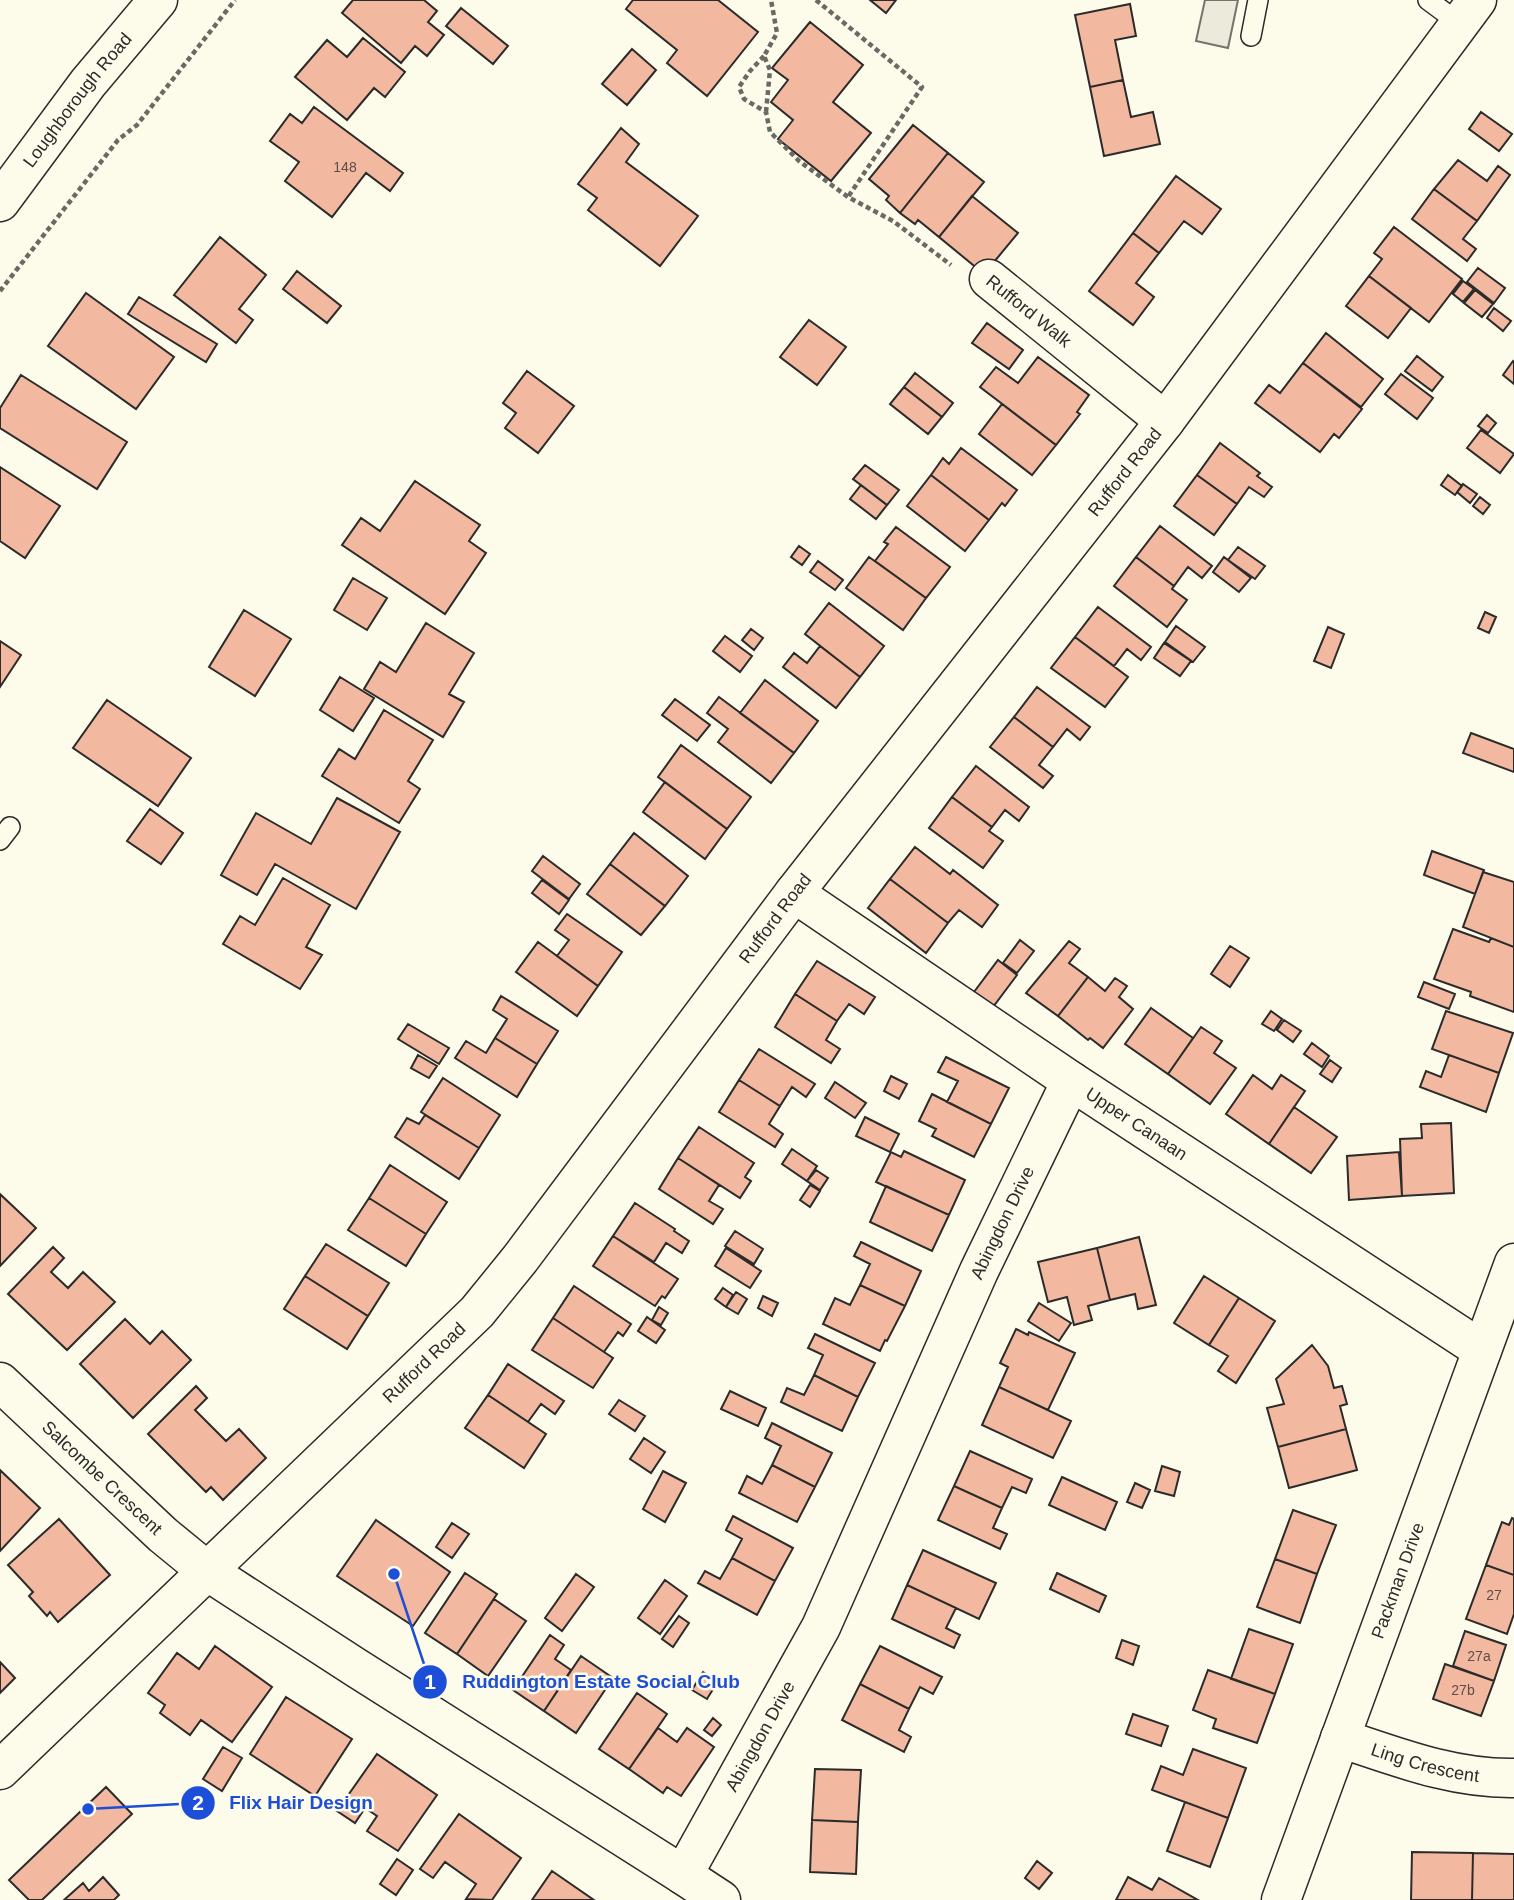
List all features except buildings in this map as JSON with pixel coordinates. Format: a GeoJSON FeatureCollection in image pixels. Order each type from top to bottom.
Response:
{"type":"FeatureCollection","features":[{"type":"Feature","properties":{"kind":"street","name":"Loughborough Road"},"geometry":{"type":"LineString","coordinates":[[0,202],[88,83],[158,0]]}},
{"type":"Feature","properties":{"kind":"street","name":"Rufford Road"},"geometry":{"type":"LineString","coordinates":[[0,1770],[477,1312],[794,893],[1165,421],[1468,11]]}},
{"type":"Feature","properties":{"kind":"street","name":"Rufford Walk"},"geometry":{"type":"LineString","coordinates":[[989,279],[1165,421]]}},
{"type":"Feature","properties":{"kind":"street","name":"Upper Canaan"},"geometry":{"type":"LineString","coordinates":[[794,893],[1071,1081],[1482,1350]]}},
{"type":"Feature","properties":{"kind":"street","name":"Abingdon Drive"},"geometry":{"type":"LineString","coordinates":[[683,1875],[821,1627],[979,1271],[1071,1081]]}},
{"type":"Feature","properties":{"kind":"street","name":"Packman Drive"},"geometry":{"type":"LineString","coordinates":[[1281,1900],[1514,1263]]}},
{"type":"Feature","properties":{"kind":"street","name":"Salcombe Crescent"},"geometry":{"type":"LineString","coordinates":[[0,1382],[163,1535],[207,1571]]}},
{"type":"Feature","properties":{"kind":"street"},"geometry":{"type":"LineString","coordinates":[[207,1571],[721,1900]]}},
{"type":"Feature","properties":{"kind":"street","name":"Ling Crescent"},"geometry":{"type":"LineString","coordinates":[[1340,1738],[1444,1771],[1514,1778]]}},
{"type":"Feature","properties":{"kind":"lane"},"geometry":{"type":"LineString","coordinates":[[1251,36],[1258,0]]}},
{"type":"Feature","properties":{"kind":"lane"},"geometry":{"type":"LineString","coordinates":[[1428,0],[1468,11]]}},
{"type":"Feature","properties":{"kind":"path"},"geometry":{"type":"LineString","coordinates":[[0,290],[118,140],[137,125],[235,0]]}},
{"type":"Feature","properties":{"kind":"path","name":"Rufford Walk"},"geometry":{"type":"LineString","coordinates":[[766,112],[744,99],[739,87],[764,56],[777,33],[771,0]]}},
{"type":"Feature","properties":{"kind":"path"},"geometry":{"type":"LineString","coordinates":[[817,0],[922,87],[848,197]]}},
{"type":"Feature","properties":{"kind":"path","name":"Rufford Walk"},"geometry":{"type":"LineString","coordinates":[[764,56],[770,70],[766,112],[770,132],[799,161],[848,197],[893,221],[975,283],[989,279]]}},
{"type":"Feature","properties":{"kind":"shaded area"},"geometry":{"type":"Polygon","coordinates":[[[1205,0],[1238,0],[1228,48],[1196,41],[1205,0]]]}},
{"type":"Feature","properties":{"kind":"place","name":"Ruddington Estate Social Club"},"geometry":{"type":"Point","coordinates":[394,1574]}},
{"type":"Feature","properties":{"kind":"place","name":"Flix Hair Design"},"geometry":{"type":"Point","coordinates":[88,1809]}}]}
